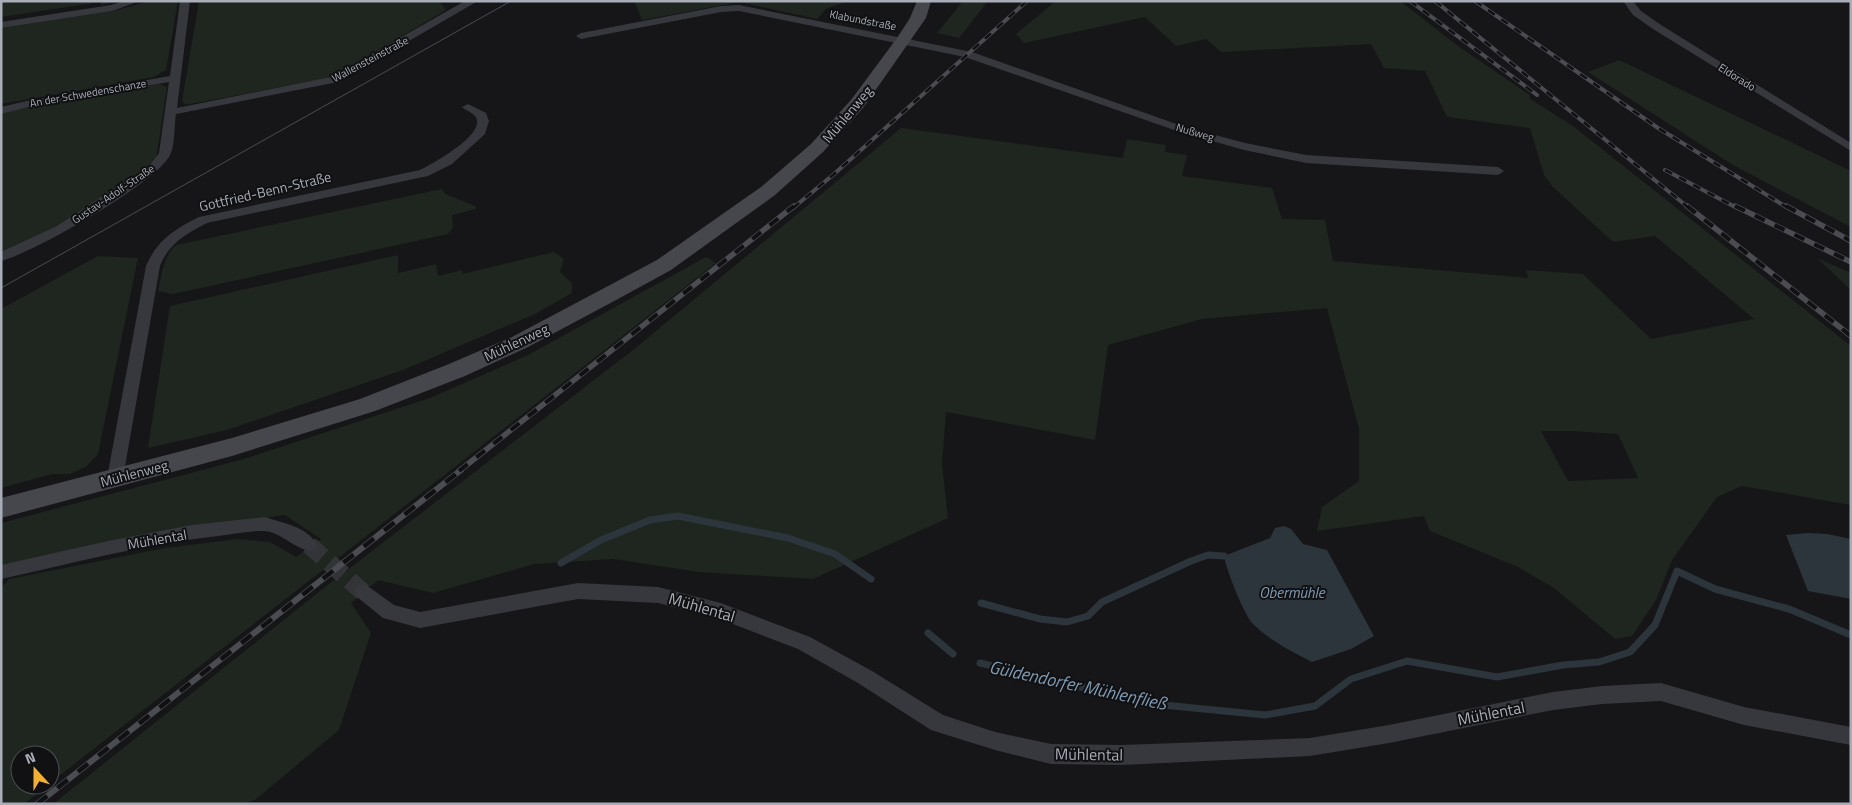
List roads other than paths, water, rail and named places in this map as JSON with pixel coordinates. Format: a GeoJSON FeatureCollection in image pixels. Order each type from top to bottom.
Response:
{"type":"FeatureCollection","features":[{"type":"Feature","properties":{"kind":"street"},"geometry":{"type":"LineString","coordinates":[[1,25],[112,8],[135,1]]}},
{"type":"Feature","properties":{"kind":"street","name":"Gustav-Adolf-Straße"},"geometry":{"type":"LineString","coordinates":[[1,257],[22,250],[51,236],[154,168],[165,153],[185,1]]}},
{"type":"Feature","properties":{"kind":"street","name":"Wallensteinstraße"},"geometry":{"type":"LineString","coordinates":[[171,112],[334,80],[472,1]]}},
{"type":"Feature","properties":{"kind":"street","name":"Mühlenweg"},"geometry":{"type":"LineString","coordinates":[[1,508],[232,447],[367,405],[457,370],[520,342],[649,274],[768,191],[817,148],[857,104],[904,40],[918,18],[924,1]]}},
{"type":"Feature","properties":{"kind":"street","name":"Eldorado"},"geometry":{"type":"LineString","coordinates":[[1628,1],[1637,14],[1851,148]]}},
{"type":"Feature","properties":{"kind":"street","name":"Klabundstraße"},"geometry":{"type":"LineString","coordinates":[[581,36],[721,9],[738,8],[904,40]]}},
{"type":"Feature","properties":{"kind":"street","name":"Nußweg"},"geometry":{"type":"LineString","coordinates":[[904,40],[987,60],[1181,129],[1244,146],[1306,158],[1498,171]]}},
{"type":"Feature","properties":{"kind":"street","name":"An der Schwedenschanze"},"geometry":{"type":"LineString","coordinates":[[1,110],[175,78]]}},
{"type":"Feature","properties":{"kind":"street","name":"Gottfried-Benn-Straße"},"geometry":{"type":"LineString","coordinates":[[115,478],[153,266],[158,253],[174,235],[203,220],[424,173],[448,161],[481,132],[483,121],[480,113],[468,107]]}},
{"type":"Feature","properties":{"kind":"street","name":"Mühlental"},"geometry":{"type":"LineString","coordinates":[[1,572],[164,537],[265,524],[292,533],[309,545]]}},
{"type":"Feature","properties":{"kind":"street","name":"Mühlental"},"geometry":{"type":"LineString","coordinates":[[363,592],[389,612],[420,620],[578,591],[658,595],[721,611],[804,643],[865,677],[938,723],[995,741],[1050,754],[1122,755],[1310,746],[1389,734],[1553,701],[1602,695],[1661,692],[1744,716],[1851,736]]}},
{"type":"Feature","properties":{"kind":"water","name":"Obermühle"},"geometry":{"type":"Polygon","coordinates":[[[1284,526],[1291,529],[1303,544],[1327,550],[1374,636],[1351,649],[1312,662],[1273,640],[1253,624],[1236,592],[1224,556],[1270,538],[1275,528],[1284,526]]]}},
{"type":"Feature","properties":{"kind":"water"},"geometry":{"type":"Polygon","coordinates":[[[1827,534],[1851,539],[1851,599],[1808,591],[1786,535],[1827,534]]]}},
{"type":"Feature","properties":{"kind":"waterway","name":"Güldendorfer Mühlenfließ"},"geometry":{"type":"LineString","coordinates":[[561,563],[601,540],[650,520],[678,516],[788,538],[835,554],[871,579]]}},
{"type":"Feature","properties":{"kind":"waterway","name":"Güldendorfer Mühlenfließ"},"geometry":{"type":"LineString","coordinates":[[981,603],[1040,619],[1067,622],[1088,616],[1102,602],[1191,561],[1208,555],[1224,556]]}},
{"type":"Feature","properties":{"kind":"waterway","name":"Güldendorfer Mühlenfließ"},"geometry":{"type":"LineString","coordinates":[[980,663],[1153,704],[1265,715],[1315,706],[1351,679],[1407,661],[1497,677],[1563,665],[1599,662],[1630,652],[1655,625],[1677,571],[1715,589],[1789,609],[1851,635]]}},
{"type":"Feature","properties":{"kind":"waterway","name":"Güldendorfer Mühlenfließ"},"geometry":{"type":"LineString","coordinates":[[928,633],[953,654]]}},
{"type":"Feature","properties":{"kind":"tunnel"},"geometry":{"type":"LineString","coordinates":[[309,545],[363,592]]}},
{"type":"Feature","properties":{"kind":"tram line"},"geometry":{"type":"LineString","coordinates":[[1,288],[511,1]]}},
{"type":"Feature","properties":{"kind":"railway"},"geometry":{"type":"LineString","coordinates":[[793,208],[833,175],[1027,1]]}},
{"type":"Feature","properties":{"kind":"railway"},"geometry":{"type":"LineString","coordinates":[[1410,1],[1537,95]]}},
{"type":"Feature","properties":{"kind":"railway"},"geometry":{"type":"LineString","coordinates":[[1435,1],[1689,208]]}},
{"type":"Feature","properties":{"kind":"railway"},"geometry":{"type":"LineString","coordinates":[[1475,1],[1658,128],[1788,208]]}},
{"type":"Feature","properties":{"kind":"railway"},"geometry":{"type":"LineString","coordinates":[[1665,170],[1737,208]]}},
{"type":"Feature","properties":{"kind":"railway"},"geometry":{"type":"LineString","coordinates":[[459,471],[794,206]]}},
{"type":"Feature","properties":{"kind":"railway"},"geometry":{"type":"LineString","coordinates":[[1687,206],[1851,336]]}},
{"type":"Feature","properties":{"kind":"railway"},"geometry":{"type":"LineString","coordinates":[[1735,206],[1851,262]]}},
{"type":"Feature","properties":{"kind":"railway"},"geometry":{"type":"LineString","coordinates":[[1786,206],[1851,241]]}},
{"type":"Feature","properties":{"kind":"railway"},"geometry":{"type":"LineString","coordinates":[[37,804],[461,470]]}}]}
